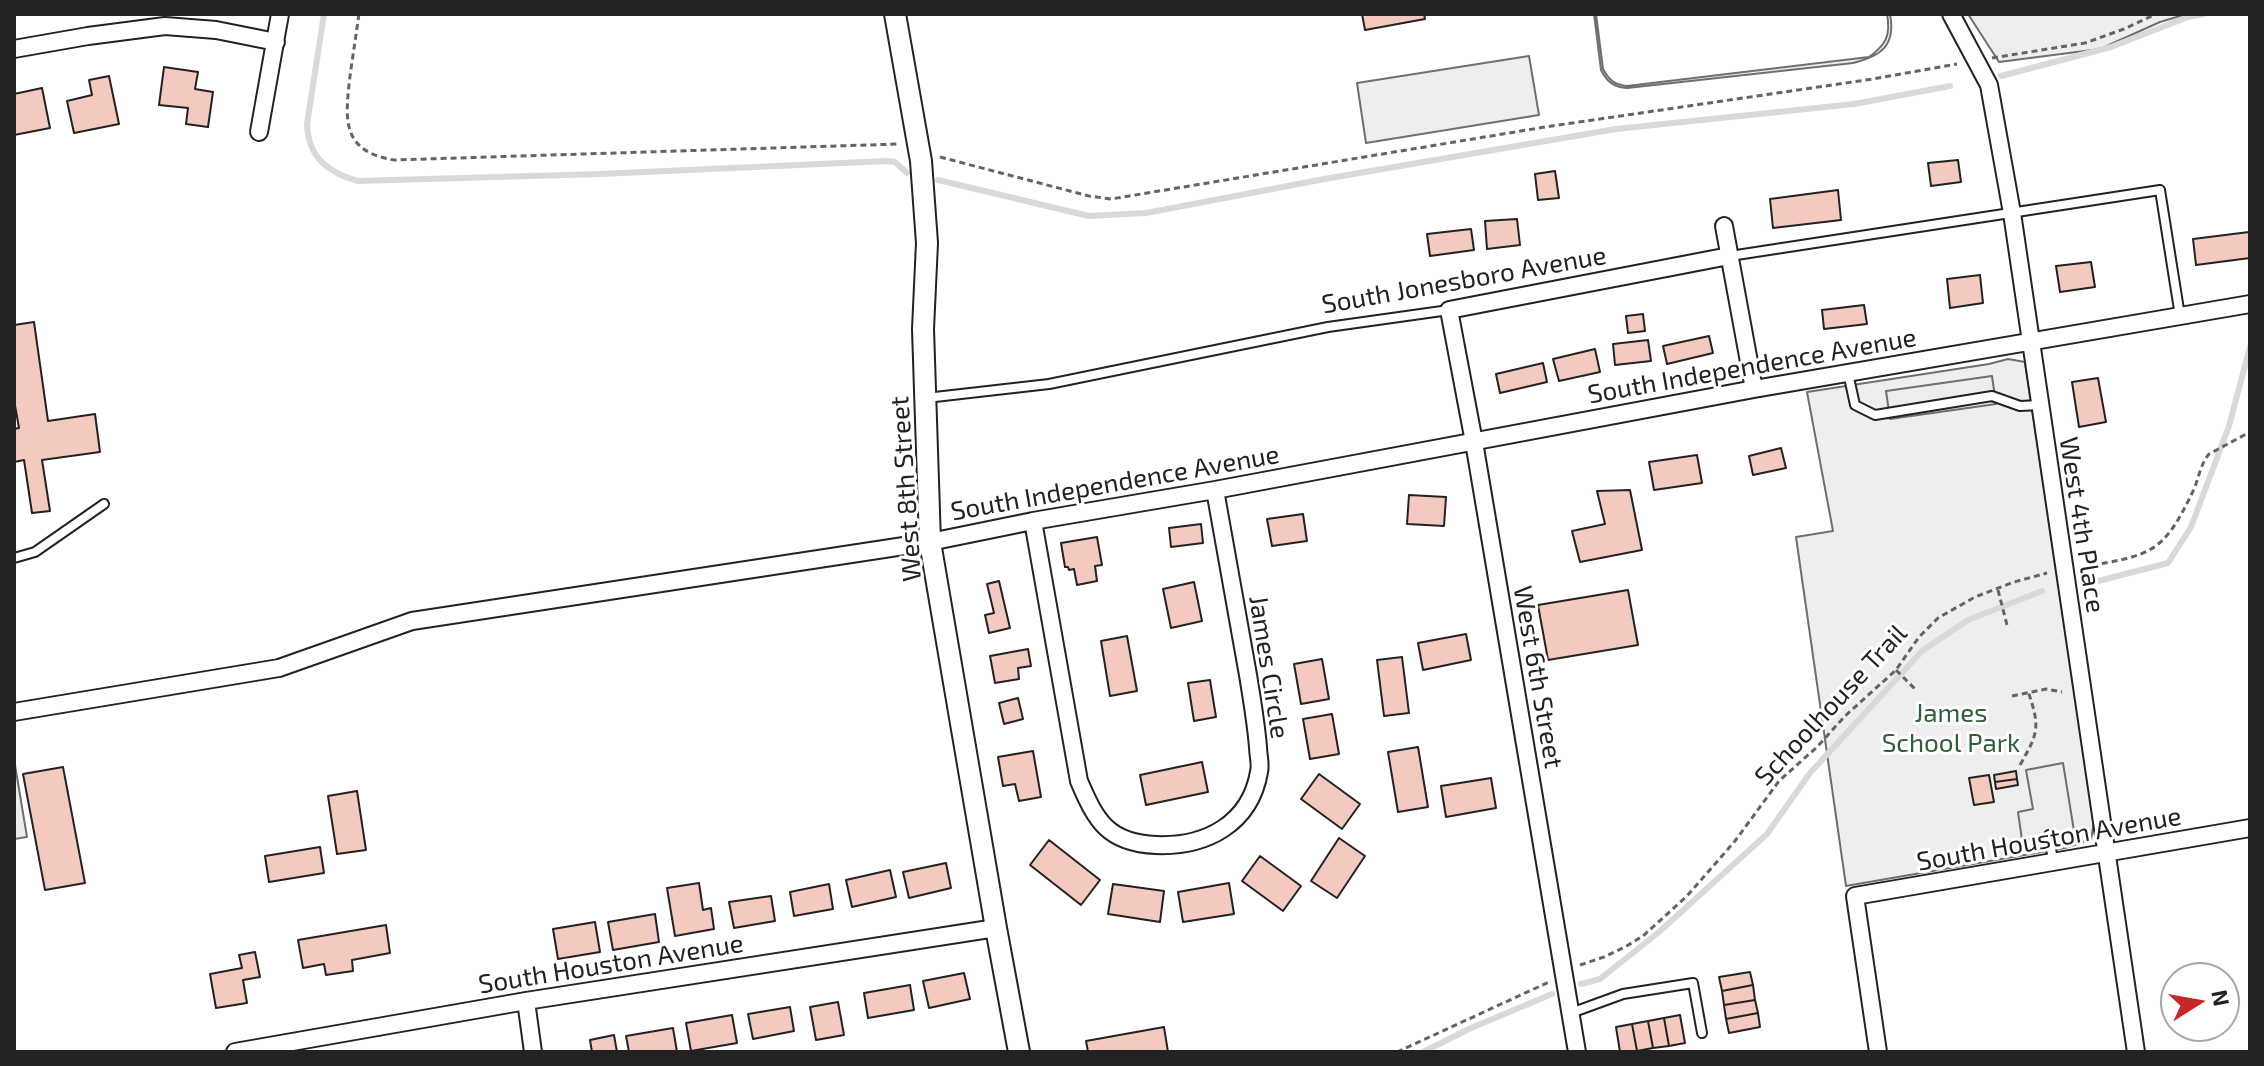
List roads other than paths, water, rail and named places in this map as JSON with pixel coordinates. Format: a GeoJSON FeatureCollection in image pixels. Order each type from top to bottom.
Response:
{"type":"FeatureCollection","features":[{"type":"Feature","properties":{"kind":"street"},"geometry":{"type":"LineString","coordinates":[[259,132],[280,14]]}},
{"type":"Feature","properties":{"kind":"street","name":"West 8th Street"},"geometry":{"type":"LineString","coordinates":[[895,14],[919,150],[927,243],[923,329],[930,542],[1019,1052]]}},
{"type":"Feature","properties":{"kind":"street","name":"West 4th Place"},"geometry":{"type":"LineString","coordinates":[[1951,14],[1989,85],[2012,213],[2136,1052]]}},
{"type":"Feature","properties":{"kind":"street"},"geometry":{"type":"LineString","coordinates":[[14,49],[165,26],[216,30],[276,42]]}},
{"type":"Feature","properties":{"kind":"street"},"geometry":{"type":"LineString","coordinates":[[1724,226],[1754,389]]}},
{"type":"Feature","properties":{"kind":"street","name":"South Jonesboro Avenue"},"geometry":{"type":"LineString","coordinates":[[1449,310],[1729,256]]}},
{"type":"Feature","properties":{"kind":"street","name":"South Independence Avenue"},"geometry":{"type":"LineString","coordinates":[[14,712],[279,668],[412,621],[930,542],[1754,389],[2250,304]]}},
{"type":"Feature","properties":{"kind":"street","name":"West 6th Street"},"geometry":{"type":"LineString","coordinates":[[1449,310],[1577,1052]]}},
{"type":"Feature","properties":{"kind":"street","name":"James Circle"},"geometry":{"type":"LineString","coordinates":[[1033,521],[1079,781],[1090,806],[1100,823],[1125,841],[1156,845],[1187,843],[1218,833],[1239,816],[1260,770],[1256,721],[1215,490]]}},
{"type":"Feature","properties":{"kind":"street","name":"South Houston Avenue"},"geometry":{"type":"LineString","coordinates":[[1878,1052],[1855,896],[2250,828]]}},
{"type":"Feature","properties":{"kind":"street","name":"South Houston Avenue"},"geometry":{"type":"LineString","coordinates":[[235,1052],[526,1001],[996,928]]}},
{"type":"Feature","properties":{"kind":"street"},"geometry":{"type":"LineString","coordinates":[[526,1001],[533,1052]]}},
{"type":"Feature","properties":{"kind":"lane"},"geometry":{"type":"LineString","coordinates":[[2012,213],[2160,190],[2180,316]]}},
{"type":"Feature","properties":{"kind":"lane","name":"South Jonesboro Avenue"},"geometry":{"type":"LineString","coordinates":[[1729,256],[2012,213]]}},
{"type":"Feature","properties":{"kind":"lane","name":"South Jonesboro Avenue"},"geometry":{"type":"LineString","coordinates":[[926,398],[1049,384],[1281,336],[1449,310]]}},
{"type":"Feature","properties":{"kind":"lane"},"geometry":{"type":"LineString","coordinates":[[1848,373],[1855,405],[1875,415],[1992,396],[2020,406],[2040,405]]}},
{"type":"Feature","properties":{"kind":"lane"},"geometry":{"type":"LineString","coordinates":[[14,558],[35,552],[104,504]]}},
{"type":"Feature","properties":{"kind":"lane"},"geometry":{"type":"LineString","coordinates":[[2049,835],[2054,862]]}},
{"type":"Feature","properties":{"kind":"lane"},"geometry":{"type":"LineString","coordinates":[[1571,1013],[1623,994],[1693,983],[1702,1033]]}},
{"type":"Feature","properties":{"kind":"waterway"},"geometry":{"type":"LineString","coordinates":[[324,14],[307,124],[308,136],[322,162],[358,181],[887,161],[895,162],[907,173]]}},
{"type":"Feature","properties":{"kind":"waterway"},"geometry":{"type":"LineString","coordinates":[[2001,76],[2111,47],[2188,17],[2204,14]]}},
{"type":"Feature","properties":{"kind":"waterway"},"geometry":{"type":"LineString","coordinates":[[938,180],[1089,216],[1146,213],[1616,129],[1854,104],[1950,86]]}},
{"type":"Feature","properties":{"kind":"waterway"},"geometry":{"type":"LineString","coordinates":[[2083,585],[2168,563],[2191,527],[2229,426],[2250,347]]}},
{"type":"Feature","properties":{"kind":"waterway"},"geometry":{"type":"LineString","coordinates":[[1581,984],[1600,979],[1659,932],[1767,834],[1810,773],[1922,651],[1968,620],[2042,591]]}},
{"type":"Feature","properties":{"kind":"waterway"},"geometry":{"type":"LineString","coordinates":[[1423,1052],[1552,994]]}},
{"type":"Feature","properties":{"kind":"park label","name":"James School Park"},"geometry":{"type":"Point","coordinates":[1951,728]}}]}
